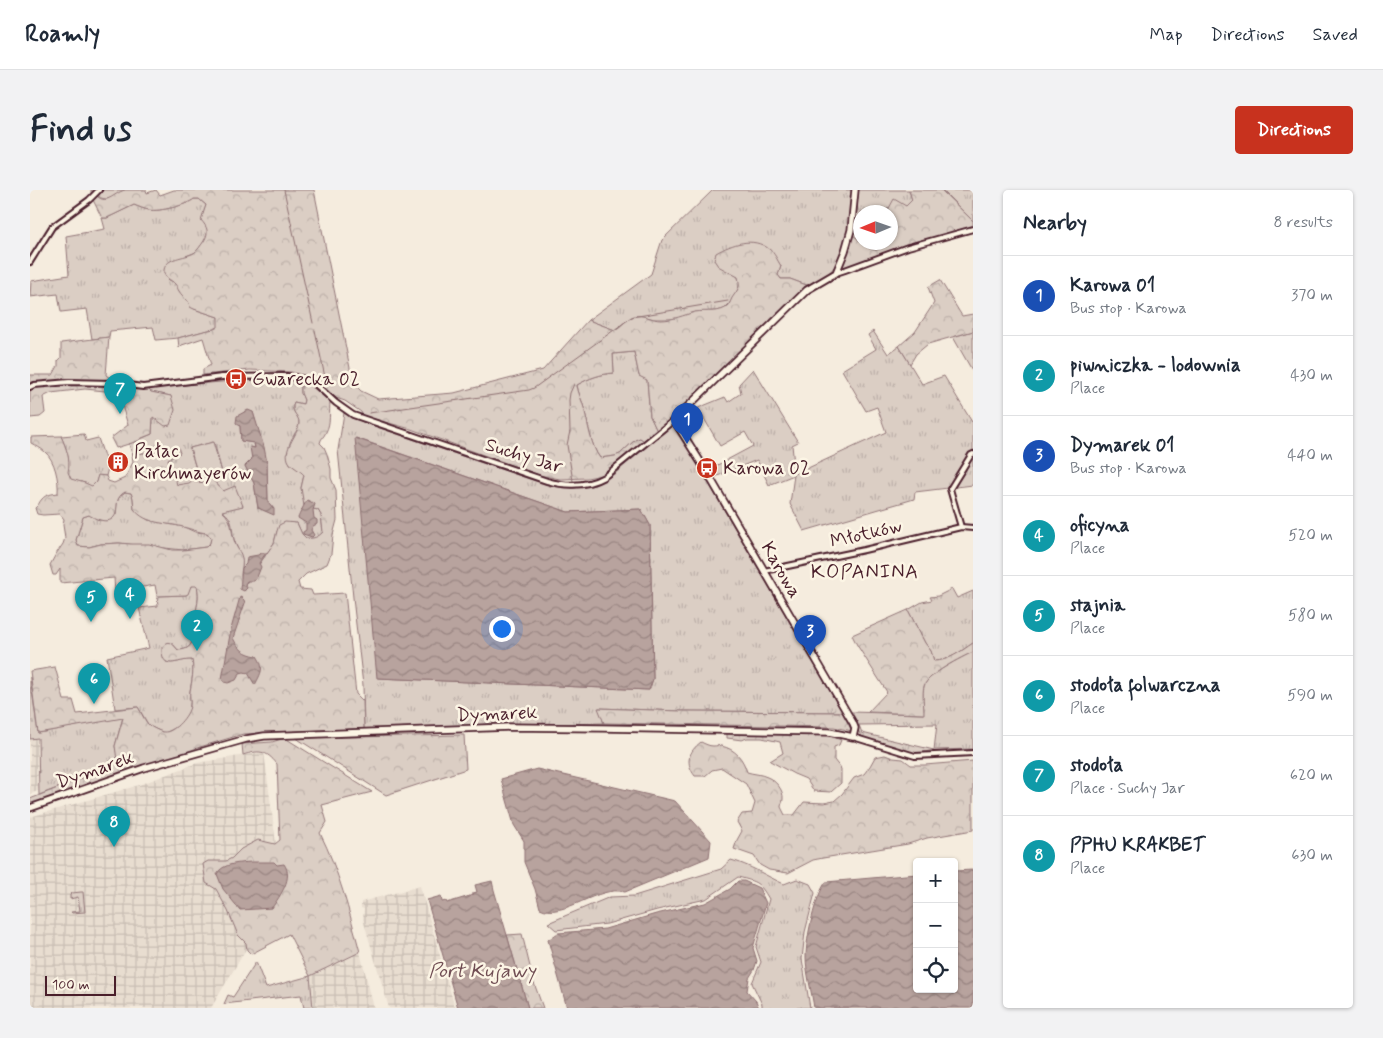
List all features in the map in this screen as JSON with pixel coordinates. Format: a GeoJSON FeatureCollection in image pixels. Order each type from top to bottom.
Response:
{"type":"FeatureCollection","features":[{"type":"Feature","properties":{"kind":"street"},"geometry":{"type":"LineString","coordinates":[[30,262],[52,227],[89,200],[99,190]]}},
{"type":"Feature","properties":{"kind":"street"},"geometry":{"type":"LineString","coordinates":[[836,273],[851,230],[856,190]]}},
{"type":"Feature","properties":{"kind":"street","name":"Suchy Jar"},"geometry":{"type":"LineString","coordinates":[[30,387],[69,382],[112,383],[142,387],[252,376],[297,377],[313,382],[336,403],[353,414],[546,481],[586,484],[604,477],[674,420],[807,290],[836,273],[908,247],[973,229]]}},
{"type":"Feature","properties":{"kind":"street","name":"Karowa"},"geometry":{"type":"LineString","coordinates":[[674,420],[705,469],[853,724],[855,730],[853,737]]}},
{"type":"Feature","properties":{"kind":"street"},"geometry":{"type":"LineString","coordinates":[[961,527],[950,489],[970,455],[973,454]]}},
{"type":"Feature","properties":{"kind":"street","name":"Młotków"},"geometry":{"type":"LineString","coordinates":[[764,570],[864,550],[961,527],[973,528]]}},
{"type":"Feature","properties":{"kind":"street","name":"Dymarek"},"geometry":{"type":"LineString","coordinates":[[30,808],[144,768],[246,739],[264,736],[510,727],[829,732],[853,737],[915,756],[973,753]]}},
{"type":"Feature","properties":{"kind":"shaded area"},"geometry":{"type":"Polygon","coordinates":[[[37,738],[38,791],[30,794],[30,739],[37,738]]]}},
{"type":"Feature","properties":{"kind":"shaded area"},"geometry":{"type":"Polygon","coordinates":[[[264,752],[283,887],[211,1008],[30,1008],[30,817],[139,785],[197,763],[264,752]]]}},
{"type":"Feature","properties":{"kind":"shaded area"},"geometry":{"type":"Polygon","coordinates":[[[420,886],[455,1008],[389,1008],[363,919],[364,909],[361,908],[361,902],[420,886]]]}},
{"type":"Feature","properties":{"kind":"shaded area"},"geometry":{"type":"Polygon","coordinates":[[[360,952],[374,1008],[313,1008],[310,976],[360,952]]]}},
{"type":"Feature","properties":{"kind":"green space"},"geometry":{"type":"Polygon","coordinates":[[[91,190],[98,190],[95,194],[99,198],[106,199],[125,190],[146,190],[147,193],[156,190],[160,195],[174,190],[314,190],[353,383],[361,391],[378,399],[454,393],[543,370],[588,320],[615,330],[634,316],[665,320],[695,312],[722,310],[729,305],[738,288],[739,281],[738,277],[718,266],[714,260],[716,253],[736,244],[749,242],[763,245],[773,252],[781,266],[778,275],[781,279],[790,279],[809,286],[657,431],[650,416],[647,380],[639,376],[634,352],[613,354],[614,373],[604,374],[577,385],[594,448],[600,458],[615,456],[620,454],[635,440],[640,438],[644,441],[602,475],[587,478],[560,479],[539,475],[411,429],[363,416],[361,412],[345,401],[336,398],[311,378],[291,372],[250,370],[203,375],[203,369],[211,365],[203,338],[182,345],[179,348],[178,338],[218,327],[218,317],[190,307],[175,284],[165,275],[164,270],[165,266],[172,260],[194,253],[204,241],[207,230],[201,220],[206,205],[199,199],[194,199],[179,206],[159,210],[149,210],[134,205],[107,218],[102,218],[91,196],[91,190]]]}},
{"type":"Feature","properties":{"kind":"green space"},"geometry":{"type":"Polygon","coordinates":[[[101,190],[125,190],[111,198],[104,199],[97,195],[101,190]]]}},
{"type":"Feature","properties":{"kind":"green space"},"geometry":{"type":"Polygon","coordinates":[[[713,190],[853,190],[847,235],[835,266],[826,276],[809,286],[790,279],[781,279],[778,275],[781,266],[777,260],[732,273],[738,277],[740,284],[729,304],[724,309],[717,311],[696,312],[675,319],[647,317],[627,321],[615,330],[588,320],[651,274],[662,240],[713,190]]]}},
{"type":"Feature","properties":{"kind":"green space"},"geometry":{"type":"Polygon","coordinates":[[[858,190],[909,190],[912,200],[906,206],[898,207],[898,205],[857,205],[858,190]]]}},
{"type":"Feature","properties":{"kind":"green space"},"geometry":{"type":"Polygon","coordinates":[[[909,190],[941,190],[973,221],[973,227],[847,269],[841,269],[852,234],[853,250],[898,250],[898,205],[891,205],[894,199],[906,206],[912,200],[909,190]]]}},
{"type":"Feature","properties":{"kind":"green space"},"geometry":{"type":"Polygon","coordinates":[[[941,190],[973,190],[973,221],[944,192],[941,190]]]}},
{"type":"Feature","properties":{"kind":"green space"},"geometry":{"type":"Polygon","coordinates":[[[194,199],[199,199],[206,205],[203,215],[208,234],[196,252],[186,256],[164,272],[166,277],[174,282],[194,309],[218,317],[219,327],[178,338],[156,340],[153,327],[110,331],[109,337],[92,339],[87,309],[61,312],[58,294],[30,297],[31,281],[69,275],[66,236],[105,229],[102,218],[107,218],[134,205],[149,210],[159,210],[179,206],[194,199]]]}},
{"type":"Feature","properties":{"kind":"green space"},"geometry":{"type":"Polygon","coordinates":[[[940,280],[962,316],[973,314],[973,331],[928,344],[916,354],[910,364],[899,346],[915,332],[934,303],[928,287],[940,280]]]}},
{"type":"Feature","properties":{"kind":"green space"},"geometry":{"type":"Polygon","coordinates":[[[873,331],[888,354],[899,346],[922,384],[944,376],[973,421],[973,485],[915,492],[914,499],[804,531],[790,504],[794,475],[769,485],[757,460],[715,477],[710,469],[753,446],[745,432],[720,446],[698,408],[725,397],[728,402],[741,393],[739,384],[753,369],[798,442],[792,445],[795,474],[886,432],[877,407],[866,411],[842,370],[876,349],[868,335],[873,331]]]}},
{"type":"Feature","properties":{"kind":"green space"},"geometry":{"type":"Polygon","coordinates":[[[973,331],[973,372],[953,337],[973,331]]]}},
{"type":"Feature","properties":{"kind":"green space"},"geometry":{"type":"Polygon","coordinates":[[[109,337],[106,375],[127,387],[147,388],[151,392],[171,396],[175,410],[170,425],[165,426],[153,417],[152,434],[116,448],[111,438],[128,425],[115,392],[85,389],[51,393],[43,397],[45,413],[40,417],[30,418],[30,375],[53,375],[61,358],[61,343],[109,337]]]}},
{"type":"Feature","properties":{"kind":"green space"},"geometry":{"type":"Polygon","coordinates":[[[634,352],[639,375],[647,380],[650,416],[657,431],[644,441],[640,438],[635,440],[620,454],[600,458],[592,441],[577,385],[604,374],[614,373],[613,354],[634,352]]]}},
{"type":"Feature","properties":{"kind":"green space"},"geometry":{"type":"Polygon","coordinates":[[[246,380],[299,380],[307,385],[301,387],[303,404],[294,402],[293,406],[299,424],[289,445],[290,464],[304,475],[301,488],[309,508],[318,510],[321,515],[323,532],[316,538],[306,538],[297,523],[277,531],[274,543],[245,585],[241,577],[241,559],[234,539],[231,521],[221,510],[243,506],[223,491],[212,479],[223,476],[214,442],[190,448],[200,483],[177,485],[166,472],[168,459],[178,448],[132,454],[129,444],[152,434],[153,416],[171,396],[151,392],[147,388],[246,380]],[[253,412],[240,426],[241,441],[254,443],[255,448],[251,447],[252,459],[245,466],[254,483],[258,508],[274,509],[268,502],[267,463],[253,412]]]}},
{"type":"Feature","properties":{"kind":"green space"},"geometry":{"type":"Polygon","coordinates":[[[301,386],[311,386],[330,402],[329,425],[320,443],[327,454],[331,478],[336,490],[337,520],[331,554],[327,564],[306,574],[298,582],[300,589],[311,590],[313,595],[345,593],[356,694],[363,701],[364,729],[243,734],[30,806],[30,799],[83,778],[117,760],[115,746],[123,718],[38,733],[30,671],[55,667],[64,700],[73,700],[77,714],[138,707],[150,726],[168,732],[180,723],[189,710],[193,664],[192,660],[167,662],[162,655],[162,647],[169,642],[178,650],[189,647],[193,638],[193,623],[198,602],[197,586],[191,586],[186,595],[157,596],[155,585],[125,590],[125,592],[115,594],[114,578],[60,583],[60,569],[56,575],[53,575],[50,565],[65,538],[64,519],[60,514],[37,514],[35,508],[45,496],[58,493],[57,477],[51,460],[42,449],[31,443],[31,437],[61,436],[68,454],[68,472],[71,479],[92,486],[96,482],[98,475],[106,476],[108,481],[114,483],[125,478],[133,462],[132,454],[158,452],[178,447],[180,453],[168,459],[170,467],[166,472],[175,477],[177,485],[189,483],[193,480],[200,483],[212,479],[223,491],[235,486],[243,506],[222,511],[230,522],[233,538],[241,556],[241,578],[245,585],[274,543],[279,525],[285,522],[297,523],[306,538],[316,537],[323,532],[321,515],[318,510],[304,506],[301,488],[304,475],[290,464],[287,457],[287,452],[299,424],[293,409],[294,402],[303,404],[304,400],[301,386]],[[125,492],[120,497],[116,513],[111,520],[104,521],[89,515],[83,517],[76,540],[78,546],[89,547],[119,543],[149,544],[172,550],[183,550],[206,547],[210,543],[211,538],[207,533],[144,518],[134,509],[131,493],[125,492]]]}},
{"type":"Feature","properties":{"kind":"green space"},"geometry":{"type":"Polygon","coordinates":[[[344,413],[365,423],[550,486],[574,488],[595,485],[613,475],[674,424],[842,712],[681,711],[599,708],[604,723],[364,729],[363,685],[338,450],[344,413]],[[356,438],[378,678],[649,690],[653,679],[650,525],[641,509],[568,512],[356,438]]]}},
{"type":"Feature","properties":{"kind":"green space"},"geometry":{"type":"Polygon","coordinates":[[[84,434],[86,441],[98,438],[108,468],[106,476],[98,476],[92,487],[85,483],[71,480],[67,472],[67,454],[61,436],[84,434]]]}},
{"type":"Feature","properties":{"kind":"green space"},"geometry":{"type":"Polygon","coordinates":[[[213,442],[223,476],[200,482],[190,448],[213,442]]]}},
{"type":"Feature","properties":{"kind":"green space"},"geometry":{"type":"Polygon","coordinates":[[[125,492],[131,493],[134,509],[148,520],[184,527],[195,532],[207,533],[211,538],[210,543],[206,547],[183,550],[119,543],[89,547],[78,546],[76,540],[83,517],[89,515],[100,520],[116,514],[118,499],[125,492]]]}},
{"type":"Feature","properties":{"kind":"green space"},"geometry":{"type":"Polygon","coordinates":[[[191,586],[197,586],[198,598],[193,623],[192,643],[185,649],[178,650],[170,643],[164,645],[166,662],[192,660],[193,672],[189,710],[182,722],[164,733],[149,726],[138,707],[115,709],[107,657],[149,648],[139,608],[158,606],[157,596],[186,595],[191,586]]]}},
{"type":"Feature","properties":{"kind":"green space"},"geometry":{"type":"Polygon","coordinates":[[[952,589],[957,598],[973,591],[973,643],[950,657],[934,661],[931,651],[908,610],[922,602],[932,600],[930,597],[938,596],[952,589]]]}},
{"type":"Feature","properties":{"kind":"green space"},"geometry":{"type":"Polygon","coordinates":[[[908,610],[931,651],[934,661],[950,657],[973,643],[973,652],[946,666],[927,681],[923,689],[924,714],[868,712],[887,692],[852,635],[908,610]]]}},
{"type":"Feature","properties":{"kind":"green space"},"geometry":{"type":"Polygon","coordinates":[[[973,652],[973,749],[934,750],[915,754],[865,739],[860,734],[856,726],[858,724],[851,712],[923,714],[924,686],[931,677],[973,652]],[[937,724],[859,725],[862,733],[934,750],[937,724]]]}},
{"type":"Feature","properties":{"kind":"green space"},"geometry":{"type":"Polygon","coordinates":[[[30,677],[38,733],[123,717],[115,746],[118,760],[83,778],[39,795],[38,738],[30,739],[30,677]]]}},
{"type":"Feature","properties":{"kind":"green space"},"geometry":{"type":"Polygon","coordinates":[[[598,708],[681,711],[842,712],[852,731],[834,727],[604,723],[598,708]]]}},
{"type":"Feature","properties":{"kind":"green space"},"geometry":{"type":"Polygon","coordinates":[[[727,733],[828,735],[841,740],[839,745],[834,747],[834,760],[841,769],[841,783],[831,792],[814,791],[806,779],[770,761],[783,753],[780,742],[762,738],[742,740],[727,738],[727,733]]]}},
{"type":"Feature","properties":{"kind":"green space"},"geometry":{"type":"Polygon","coordinates":[[[464,735],[466,769],[386,795],[296,738],[464,735]]]}},
{"type":"Feature","properties":{"kind":"green space"},"geometry":{"type":"Polygon","coordinates":[[[285,738],[372,792],[322,805],[327,822],[320,833],[327,847],[348,906],[360,952],[310,976],[289,934],[251,954],[247,950],[246,943],[238,935],[216,889],[206,883],[203,864],[208,861],[226,861],[241,849],[258,840],[275,844],[280,840],[277,764],[262,752],[243,755],[242,744],[272,742],[285,738]]]}},
{"type":"Feature","properties":{"kind":"green space"},"geometry":{"type":"Polygon","coordinates":[[[701,742],[710,746],[726,747],[735,752],[741,759],[747,772],[773,780],[782,792],[781,807],[785,815],[794,815],[804,802],[824,803],[834,801],[854,778],[864,774],[875,757],[885,755],[903,759],[911,765],[973,761],[973,830],[927,838],[908,844],[813,860],[788,873],[769,870],[760,865],[754,856],[734,849],[742,831],[737,822],[742,814],[752,813],[755,803],[746,784],[722,768],[712,770],[705,776],[695,776],[692,771],[689,758],[693,750],[701,742]]]}},
{"type":"Feature","properties":{"kind":"green space"},"geometry":{"type":"Polygon","coordinates":[[[731,860],[784,884],[797,879],[810,884],[815,893],[805,932],[802,959],[810,1008],[762,1008],[752,983],[761,962],[756,947],[769,899],[760,886],[749,880],[738,877],[706,899],[607,924],[556,930],[548,923],[610,897],[634,896],[721,869],[731,860]]]}},
{"type":"Feature","properties":{"kind":"green space"},"geometry":{"type":"Polygon","coordinates":[[[83,892],[85,912],[72,913],[80,911],[78,897],[70,899],[70,895],[83,892]]]}},
{"type":"Feature","properties":{"kind":"green space"},"geometry":{"type":"Polygon","coordinates":[[[522,934],[534,983],[543,1008],[528,1008],[507,935],[522,934]]]}},
{"type":"Feature","properties":{"kind":"green space"},"geometry":{"type":"Polygon","coordinates":[[[256,962],[266,988],[310,976],[313,1008],[304,1008],[301,995],[224,1004],[228,995],[233,997],[256,962]]]}},
{"type":"Feature","properties":{"kind":"water"},"geometry":{"type":"Polygon","coordinates":[[[248,410],[253,412],[264,447],[267,463],[268,502],[274,509],[274,515],[258,508],[254,483],[245,466],[252,459],[250,447],[255,448],[254,443],[241,441],[240,426],[236,423],[237,416],[248,410]]]}},
{"type":"Feature","properties":{"kind":"water"},"geometry":{"type":"Polygon","coordinates":[[[355,438],[568,512],[641,509],[650,525],[653,679],[649,690],[377,678],[355,438]]]}},
{"type":"Feature","properties":{"kind":"water"},"geometry":{"type":"Polygon","coordinates":[[[307,500],[315,504],[313,510],[317,524],[311,530],[314,535],[312,537],[303,534],[306,530],[306,523],[298,518],[307,500]]]}},
{"type":"Feature","properties":{"kind":"water"},"geometry":{"type":"Polygon","coordinates":[[[266,553],[259,563],[261,567],[257,577],[254,581],[247,581],[245,584],[247,588],[244,591],[240,589],[242,568],[246,564],[247,557],[266,553]]]}},
{"type":"Feature","properties":{"kind":"water"},"geometry":{"type":"Polygon","coordinates":[[[240,597],[245,603],[233,638],[243,651],[257,656],[261,664],[259,677],[255,685],[248,673],[244,672],[240,673],[236,680],[228,683],[222,679],[231,629],[240,597]]]}},
{"type":"Feature","properties":{"kind":"water"},"geometry":{"type":"Polygon","coordinates":[[[537,769],[675,801],[711,841],[709,857],[625,892],[604,893],[559,909],[549,910],[540,908],[535,889],[524,862],[524,841],[514,825],[501,779],[537,769]]]}},
{"type":"Feature","properties":{"kind":"water"},"geometry":{"type":"Polygon","coordinates":[[[274,862],[277,865],[284,864],[287,869],[287,881],[272,908],[240,910],[223,889],[217,874],[219,870],[232,864],[274,862]]]}},
{"type":"Feature","properties":{"kind":"water"},"geometry":{"type":"Polygon","coordinates":[[[973,870],[973,1008],[814,1008],[807,969],[806,949],[815,907],[826,882],[913,874],[913,993],[958,993],[958,871],[973,870]]]}},
{"type":"Feature","properties":{"kind":"water","name":"Port Kujawy"},"geometry":{"type":"Polygon","coordinates":[[[492,881],[528,1008],[458,1008],[427,900],[441,896],[442,902],[446,901],[447,903],[473,895],[473,893],[477,892],[475,885],[492,881]]]}},
{"type":"Feature","properties":{"kind":"water"},"geometry":{"type":"Polygon","coordinates":[[[738,881],[744,881],[759,888],[766,903],[753,948],[757,961],[749,978],[747,991],[756,1001],[759,1008],[567,1008],[548,940],[558,933],[605,929],[656,914],[705,903],[730,889],[738,881]]]}},
{"type":"Feature","properties":{"kind":"waterway"},"geometry":{"type":"LineString","coordinates":[[284,190],[313,323]]}},
{"type":"Feature","properties":{"kind":"waterway"},"geometry":{"type":"LineString","coordinates":[[369,413],[529,390],[632,317],[728,301]]}},
{"type":"Feature","properties":{"kind":"waterway"},"geometry":{"type":"LineString","coordinates":[[315,330],[326,382],[332,385]]}},
{"type":"Feature","properties":{"kind":"waterway"},"geometry":{"type":"LineString","coordinates":[[573,481],[567,445],[570,431],[569,400],[574,384]]}},
{"type":"Feature","properties":{"kind":"place","name":"Gwarecka 02"},"geometry":{"type":"Point","coordinates":[236,379]}},
{"type":"Feature","properties":{"kind":"place","name":"stodoła"},"geometry":{"type":"Point","coordinates":[120,414]}},
{"type":"Feature","properties":{"kind":"place","name":"Karowa 01"},"geometry":{"type":"Point","coordinates":[687,444]}},
{"type":"Feature","properties":{"kind":"place","name":"Pałac Kirchmayerów"},"geometry":{"type":"Point","coordinates":[118,462]}},
{"type":"Feature","properties":{"kind":"place","name":"Karowa 02"},"geometry":{"type":"Point","coordinates":[707,468]}},
{"type":"Feature","properties":{"kind":"place","name":"oficyna"},"geometry":{"type":"Point","coordinates":[130,619]}},
{"type":"Feature","properties":{"kind":"place","name":"stajnia"},"geometry":{"type":"Point","coordinates":[91,622]}},
{"type":"Feature","properties":{"kind":"place","name":"piwniczka - lodownia"},"geometry":{"type":"Point","coordinates":[197,651]}},
{"type":"Feature","properties":{"kind":"place","name":"Dymarek 01"},"geometry":{"type":"Point","coordinates":[810,656]}},
{"type":"Feature","properties":{"kind":"place","name":"stodoła folwarczna"},"geometry":{"type":"Point","coordinates":[94,704]}},
{"type":"Feature","properties":{"kind":"place","name":"PPHU KRAKBET"},"geometry":{"type":"Point","coordinates":[114,847]}},
{"type":"Feature","properties":{"kind":"district","name":"KOPANINA"},"geometry":{"type":"Point","coordinates":[865,572]}}]}
